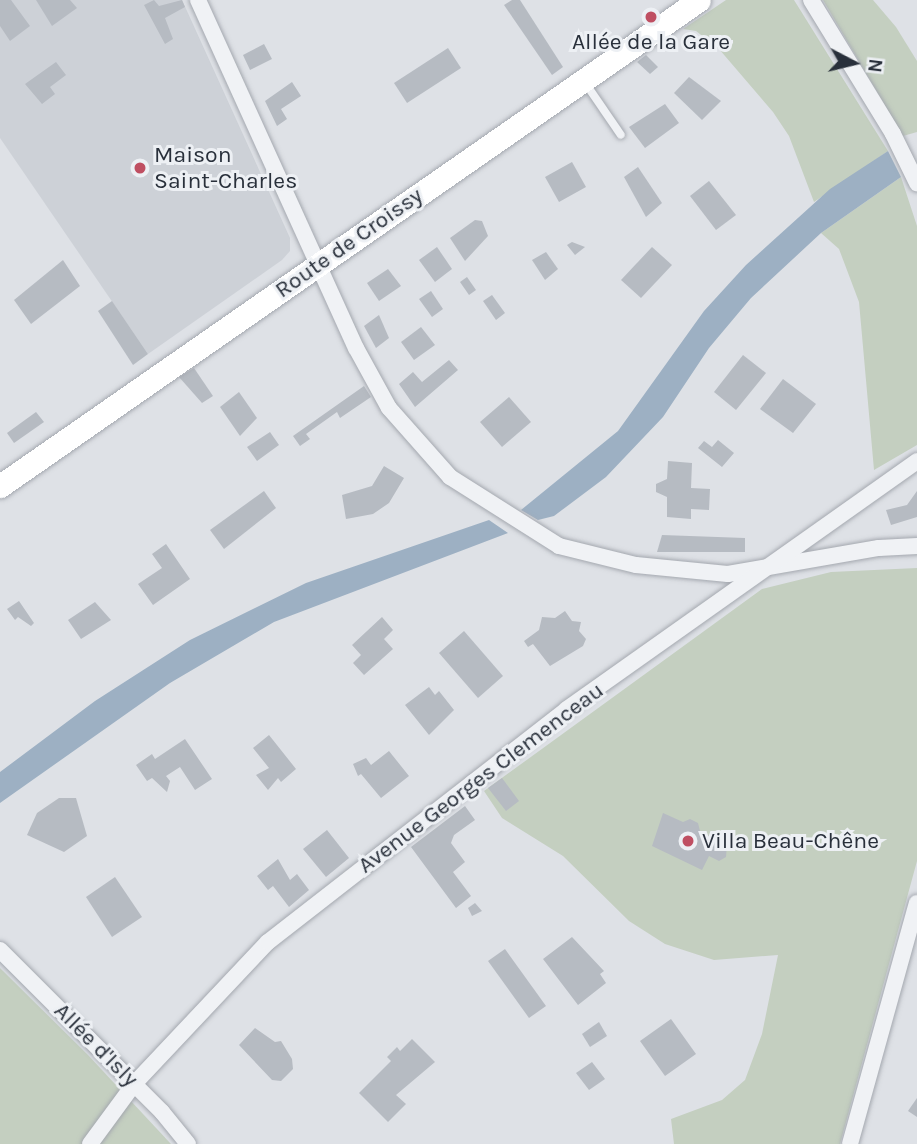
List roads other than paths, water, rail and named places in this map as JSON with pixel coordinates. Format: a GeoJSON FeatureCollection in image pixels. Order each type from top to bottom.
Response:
{"type":"FeatureCollection","features":[{"type":"Feature","properties":{"kind":"main road","name":"Route de Croissy"},"geometry":{"type":"LineString","coordinates":[[0,486],[699,0]]}},
{"type":"Feature","properties":{"kind":"street"},"geometry":{"type":"LineString","coordinates":[[198,0],[319,266],[328,293],[389,408],[450,477],[486,504],[559,546],[593,556],[692,572],[758,571],[879,548],[917,546]]}},
{"type":"Feature","properties":{"kind":"street"},"geometry":{"type":"LineString","coordinates":[[811,0],[894,134],[917,183]]}},
{"type":"Feature","properties":{"kind":"street","name":"Avenue Georges Clemenceau"},"geometry":{"type":"LineString","coordinates":[[90,1144],[134,1084],[268,942],[567,709],[758,571],[917,461]]}},
{"type":"Feature","properties":{"kind":"street"},"geometry":{"type":"LineString","coordinates":[[850,1144],[917,903]]}},
{"type":"Feature","properties":{"kind":"street","name":"Allée d'Isly"},"geometry":{"type":"LineString","coordinates":[[0,950],[134,1084],[188,1144]]}},
{"type":"Feature","properties":{"kind":"lane"},"geometry":{"type":"LineString","coordinates":[[582,79],[621,135]]}},
{"type":"Feature","properties":{"kind":"water"},"geometry":{"type":"Polygon","coordinates":[[[888,151],[901,177],[821,233],[751,298],[709,348],[663,417],[606,477],[554,516],[538,520],[521,510],[618,431],[704,311],[746,265],[830,189],[888,151]]]}},
{"type":"Feature","properties":{"kind":"water"},"geometry":{"type":"Polygon","coordinates":[[[489,520],[508,533],[274,622],[170,683],[0,803],[0,772],[95,701],[190,640],[306,583],[489,520]]]}},
{"type":"Feature","properties":{"kind":"place","name":"Allée de la Gare"},"geometry":{"type":"Point","coordinates":[651,17]}},
{"type":"Feature","properties":{"kind":"place","name":"Maison Saint-Charles"},"geometry":{"type":"Point","coordinates":[140,168]}},
{"type":"Feature","properties":{"kind":"place","name":"Villa Beau-Chêne"},"geometry":{"type":"Point","coordinates":[688,841]}}]}
